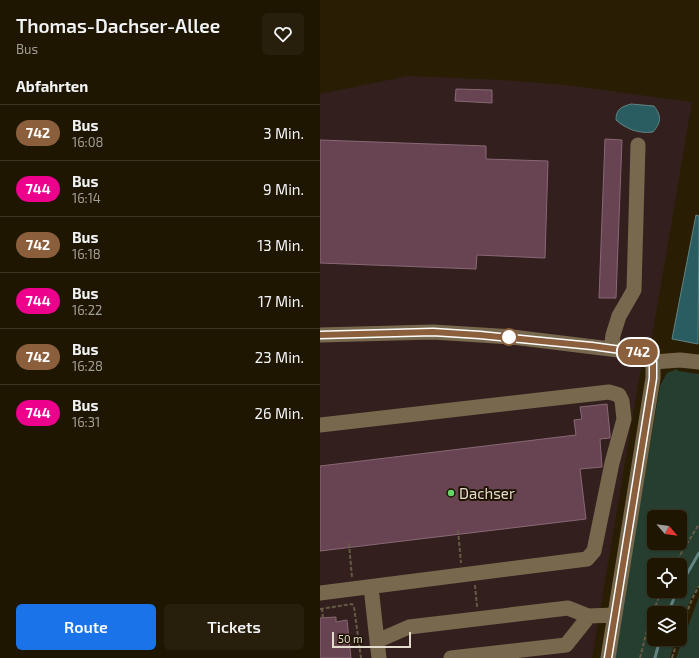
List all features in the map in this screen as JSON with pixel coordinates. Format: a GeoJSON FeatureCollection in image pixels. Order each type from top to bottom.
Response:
{"type":"FeatureCollection","features":[{"type":"Feature","properties":{"kind":"street"},"geometry":{"type":"LineString","coordinates":[[612,348],[613,335],[619,316],[634,290],[638,145]]}},
{"type":"Feature","properties":{"kind":"street"},"geometry":{"type":"LineString","coordinates":[[320,335],[433,332],[512,337],[612,348],[643,353],[651,356],[653,362],[653,378],[608,658]]}},
{"type":"Feature","properties":{"kind":"street"},"geometry":{"type":"LineString","coordinates":[[653,362],[680,360],[699,362]]}},
{"type":"Feature","properties":{"kind":"street"},"geometry":{"type":"LineString","coordinates":[[320,425],[609,392],[619,395],[622,401],[624,418],[594,551],[587,559],[320,593]]}},
{"type":"Feature","properties":{"kind":"street"},"geometry":{"type":"LineString","coordinates":[[371,587],[379,658]]}},
{"type":"Feature","properties":{"kind":"street"},"geometry":{"type":"LineString","coordinates":[[377,640],[409,627],[568,608],[588,616],[615,615]]}},
{"type":"Feature","properties":{"kind":"street"},"geometry":{"type":"LineString","coordinates":[[451,658],[566,645],[588,616]]}},
{"type":"Feature","properties":{"kind":"path"},"geometry":{"type":"LineString","coordinates":[[678,558],[699,524]]}},
{"type":"Feature","properties":{"kind":"path"},"geometry":{"type":"LineString","coordinates":[[343,606],[352,577],[349,543]]}},
{"type":"Feature","properties":{"kind":"path"},"geometry":{"type":"LineString","coordinates":[[687,613],[699,586]]}},
{"type":"Feature","properties":{"kind":"path"},"geometry":{"type":"LineString","coordinates":[[640,658],[646,630],[658,598]]}},
{"type":"Feature","properties":{"kind":"path"},"geometry":{"type":"LineString","coordinates":[[323,618],[321,608],[352,604],[354,607],[361,658]]}},
{"type":"Feature","properties":{"kind":"path"},"geometry":{"type":"LineString","coordinates":[[672,658],[676,646]]}},
{"type":"Feature","properties":{"kind":"shaded area"},"geometry":{"type":"Polygon","coordinates":[[[408,76],[503,80],[566,85],[692,102],[652,337],[640,373],[592,658],[320,658],[320,94],[408,76]]]}},
{"type":"Feature","properties":{"kind":"green space"},"geometry":{"type":"Polygon","coordinates":[[[677,369],[678,371],[699,374],[699,585],[691,598],[687,609],[687,606],[647,606],[647,646],[674,646],[670,658],[614,658],[660,386],[667,373],[677,369]]]}},
{"type":"Feature","properties":{"kind":"green space"},"geometry":{"type":"Polygon","coordinates":[[[699,597],[699,658],[676,658],[681,646],[687,646],[687,629],[699,597]]]}},
{"type":"Feature","properties":{"kind":"water"},"geometry":{"type":"Polygon","coordinates":[[[631,104],[654,106],[660,119],[658,126],[653,132],[633,130],[616,120],[618,111],[624,106],[631,104]]]}},
{"type":"Feature","properties":{"kind":"water"},"geometry":{"type":"Polygon","coordinates":[[[696,215],[699,216],[698,344],[672,339],[696,215]]]}},
{"type":"Feature","properties":{"kind":"building"},"geometry":{"type":"Polygon","coordinates":[[[456,89],[492,90],[492,103],[455,101],[456,89]]]}},
{"type":"Feature","properties":{"kind":"building"},"geometry":{"type":"Polygon","coordinates":[[[605,139],[622,140],[616,298],[599,298],[605,139]]]}},
{"type":"Feature","properties":{"kind":"building"},"geometry":{"type":"Polygon","coordinates":[[[320,140],[486,146],[486,159],[548,161],[545,258],[477,255],[476,269],[320,263],[320,140]]]}},
{"type":"Feature","properties":{"kind":"building","name":"Dachser"},"geometry":{"type":"Polygon","coordinates":[[[607,404],[610,438],[600,439],[602,467],[580,469],[586,519],[320,551],[320,466],[576,435],[574,420],[582,419],[580,407],[607,404]]]}},
{"type":"Feature","properties":{"kind":"building"},"geometry":{"type":"Polygon","coordinates":[[[336,617],[336,622],[347,620],[351,658],[320,658],[320,618],[336,617]]]}},
{"type":"Feature","properties":{"kind":"waterway"},"geometry":{"type":"LineString","coordinates":[[687,574],[699,553]]}},
{"type":"Feature","properties":{"kind":"waterway"},"geometry":{"type":"LineString","coordinates":[[671,606],[674,598]]}},
{"type":"Feature","properties":{"kind":"waterway"},"geometry":{"type":"LineString","coordinates":[[655,658],[658,646]]}},
{"type":"Feature","properties":{"kind":"bus line","name":"742"},"geometry":{"type":"LineString","coordinates":[[320,335],[433,332],[512,337],[592,346],[643,353],[651,356],[653,362],[653,378],[608,658]]}},
{"type":"Feature","properties":{"kind":"place","name":"Dachser"},"geometry":{"type":"Point","coordinates":[451,493]}}]}
